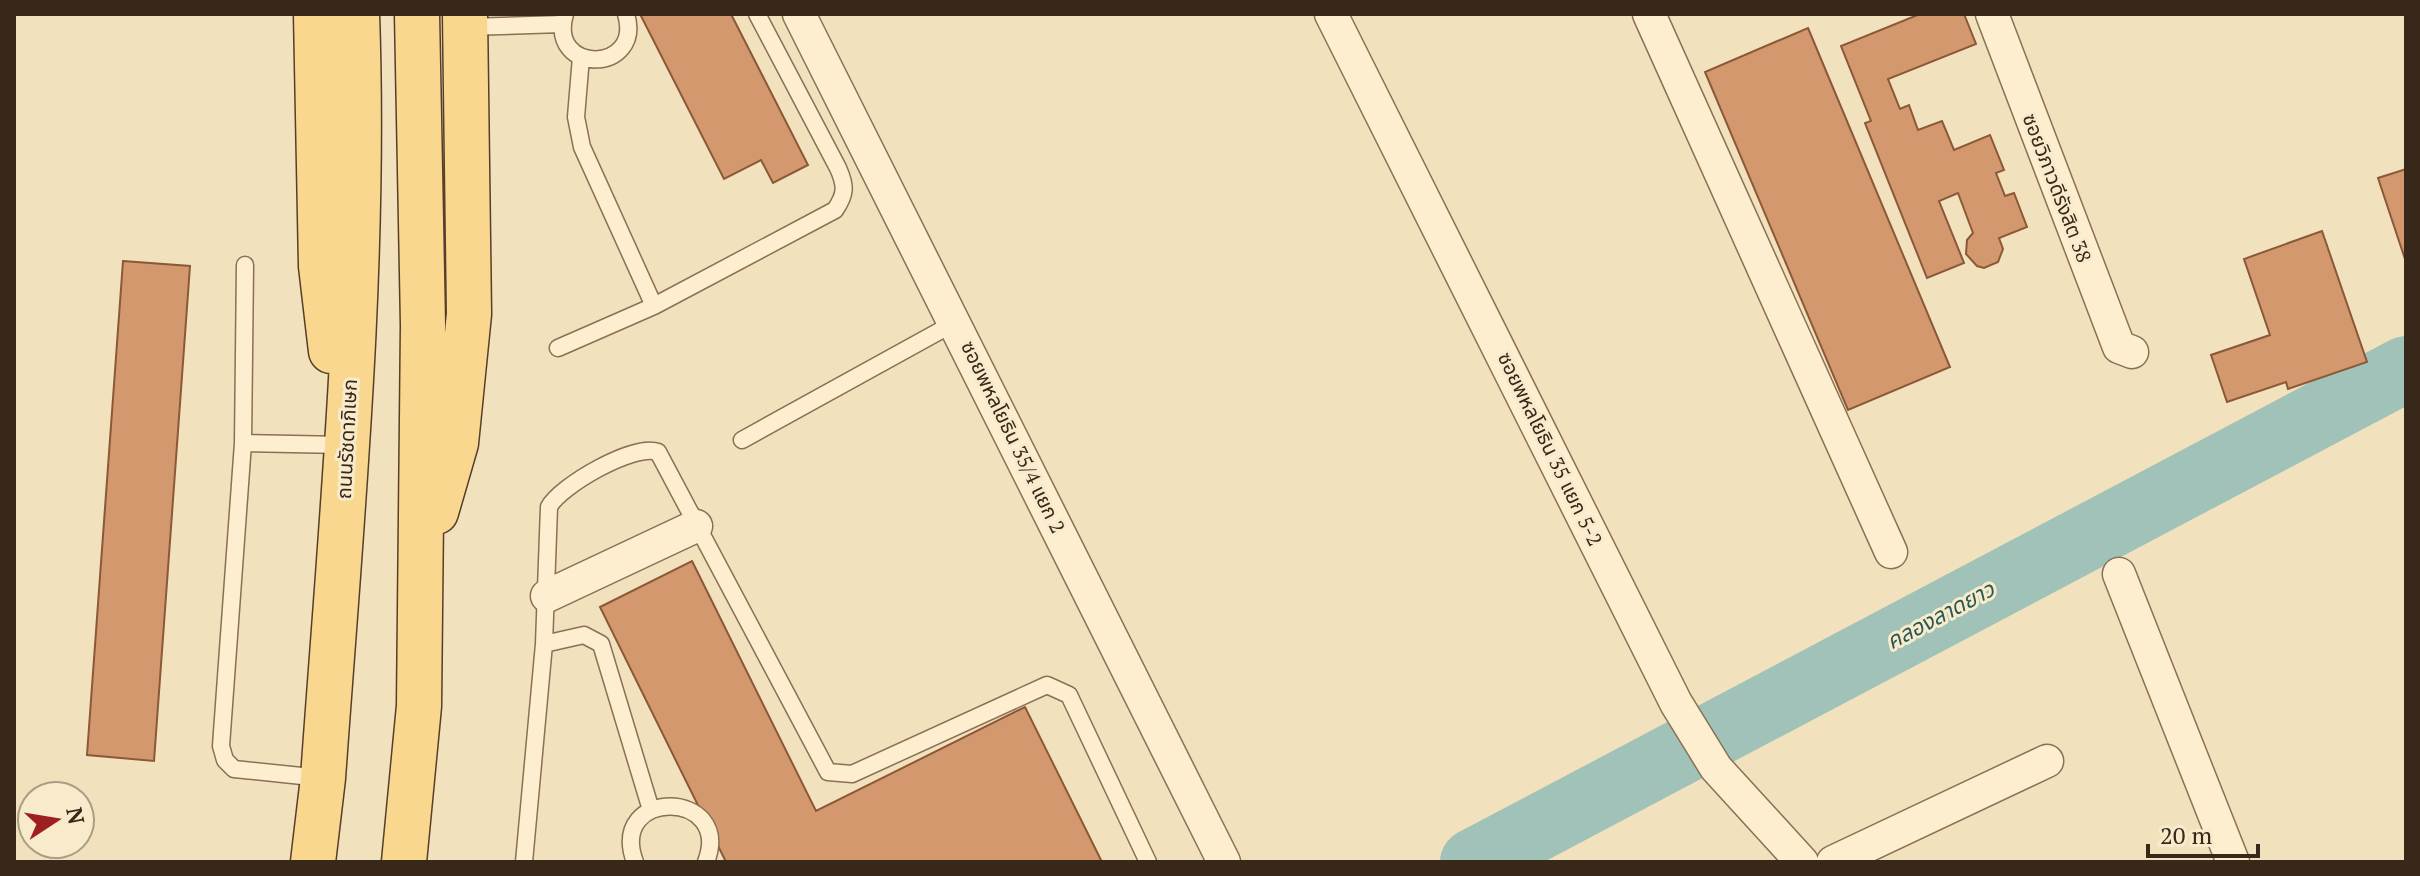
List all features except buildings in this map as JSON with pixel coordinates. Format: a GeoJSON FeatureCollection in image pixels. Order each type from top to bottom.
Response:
{"type":"FeatureCollection","features":[{"type":"Feature","properties":{"kind":"main road"},"geometry":{"type":"LineString","coordinates":[[316,14],[321,266],[344,457]]}},
{"type":"Feature","properties":{"kind":"main road","name":"ถนนรัชดาภิเษก"},"geometry":{"type":"LineString","coordinates":[[313,862],[323,778],[344,457],[361,117],[357,14]]}},
{"type":"Feature","properties":{"kind":"main road"},"geometry":{"type":"LineString","coordinates":[[404,862],[419,706],[420,127],[417,14]]}},
{"type":"Feature","properties":{"kind":"main road"},"geometry":{"type":"LineString","coordinates":[[420,564],[456,443],[469,314],[465,20]]}},
{"type":"Feature","properties":{"kind":"street","name":"ซอยพหลโยธิน 35/4 แยก 2"},"geometry":{"type":"LineString","coordinates":[[799,14],[1224,862]]}},
{"type":"Feature","properties":{"kind":"street","name":"ซอยพหลโยธิน 35 แยก 5-2"},"geometry":{"type":"LineString","coordinates":[[1331,14],[1676,703],[1716,768],[1802,862]]}},
{"type":"Feature","properties":{"kind":"street"},"geometry":{"type":"LineString","coordinates":[[1649,14],[1891,552]]}},
{"type":"Feature","properties":{"kind":"street","name":"ซอยวิภาวดีรังสิต 38"},"geometry":{"type":"LineString","coordinates":[[1992,14],[2119,347],[2132,352]]}},
{"type":"Feature","properties":{"kind":"street"},"geometry":{"type":"LineString","coordinates":[[547,596],[696,526]]}},
{"type":"Feature","properties":{"kind":"street"},"geometry":{"type":"LineString","coordinates":[[2119,574],[2233,862]]}},
{"type":"Feature","properties":{"kind":"street"},"geometry":{"type":"LineString","coordinates":[[1833,862],[2047,761]]}},
{"type":"Feature","properties":{"kind":"lane"},"geometry":{"type":"LineString","coordinates":[[465,20],[563,19],[566,44],[581,57],[601,59],[618,51],[628,34],[626,14]]}},
{"type":"Feature","properties":{"kind":"lane"},"geometry":{"type":"LineString","coordinates":[[558,348],[654,306],[835,210],[845,196],[845,184],[838,168],[757,14]]}},
{"type":"Feature","properties":{"kind":"lane"},"geometry":{"type":"LineString","coordinates":[[581,57],[576,117],[582,147],[654,306]]}},
{"type":"Feature","properties":{"kind":"lane"},"geometry":{"type":"LineString","coordinates":[[245,265],[243,443],[221,746],[225,760],[234,769],[323,778]]}},
{"type":"Feature","properties":{"kind":"lane"},"geometry":{"type":"LineString","coordinates":[[742,440],[956,322]]}},
{"type":"Feature","properties":{"kind":"lane"},"geometry":{"type":"LineString","coordinates":[[243,443],[344,457]]}},
{"type":"Feature","properties":{"kind":"lane"},"geometry":{"type":"LineString","coordinates":[[524,862],[544,644],[549,507],[553,499],[576,482],[643,450],[658,452],[828,772],[852,774],[1047,685],[1069,695],[1148,862]]}},
{"type":"Feature","properties":{"kind":"lane"},"geometry":{"type":"LineString","coordinates":[[544,644],[584,635],[601,644],[651,810]]}},
{"type":"Feature","properties":{"kind":"lane"},"geometry":{"type":"LineString","coordinates":[[635,862],[631,852],[634,828],[651,810],[679,806],[696,815],[710,840],[706,862]]}},
{"type":"Feature","properties":{"kind":"waterway","name":"คลองลาดยาว"},"geometry":{"type":"LineString","coordinates":[[1473,862],[2406,369]]}}]}
